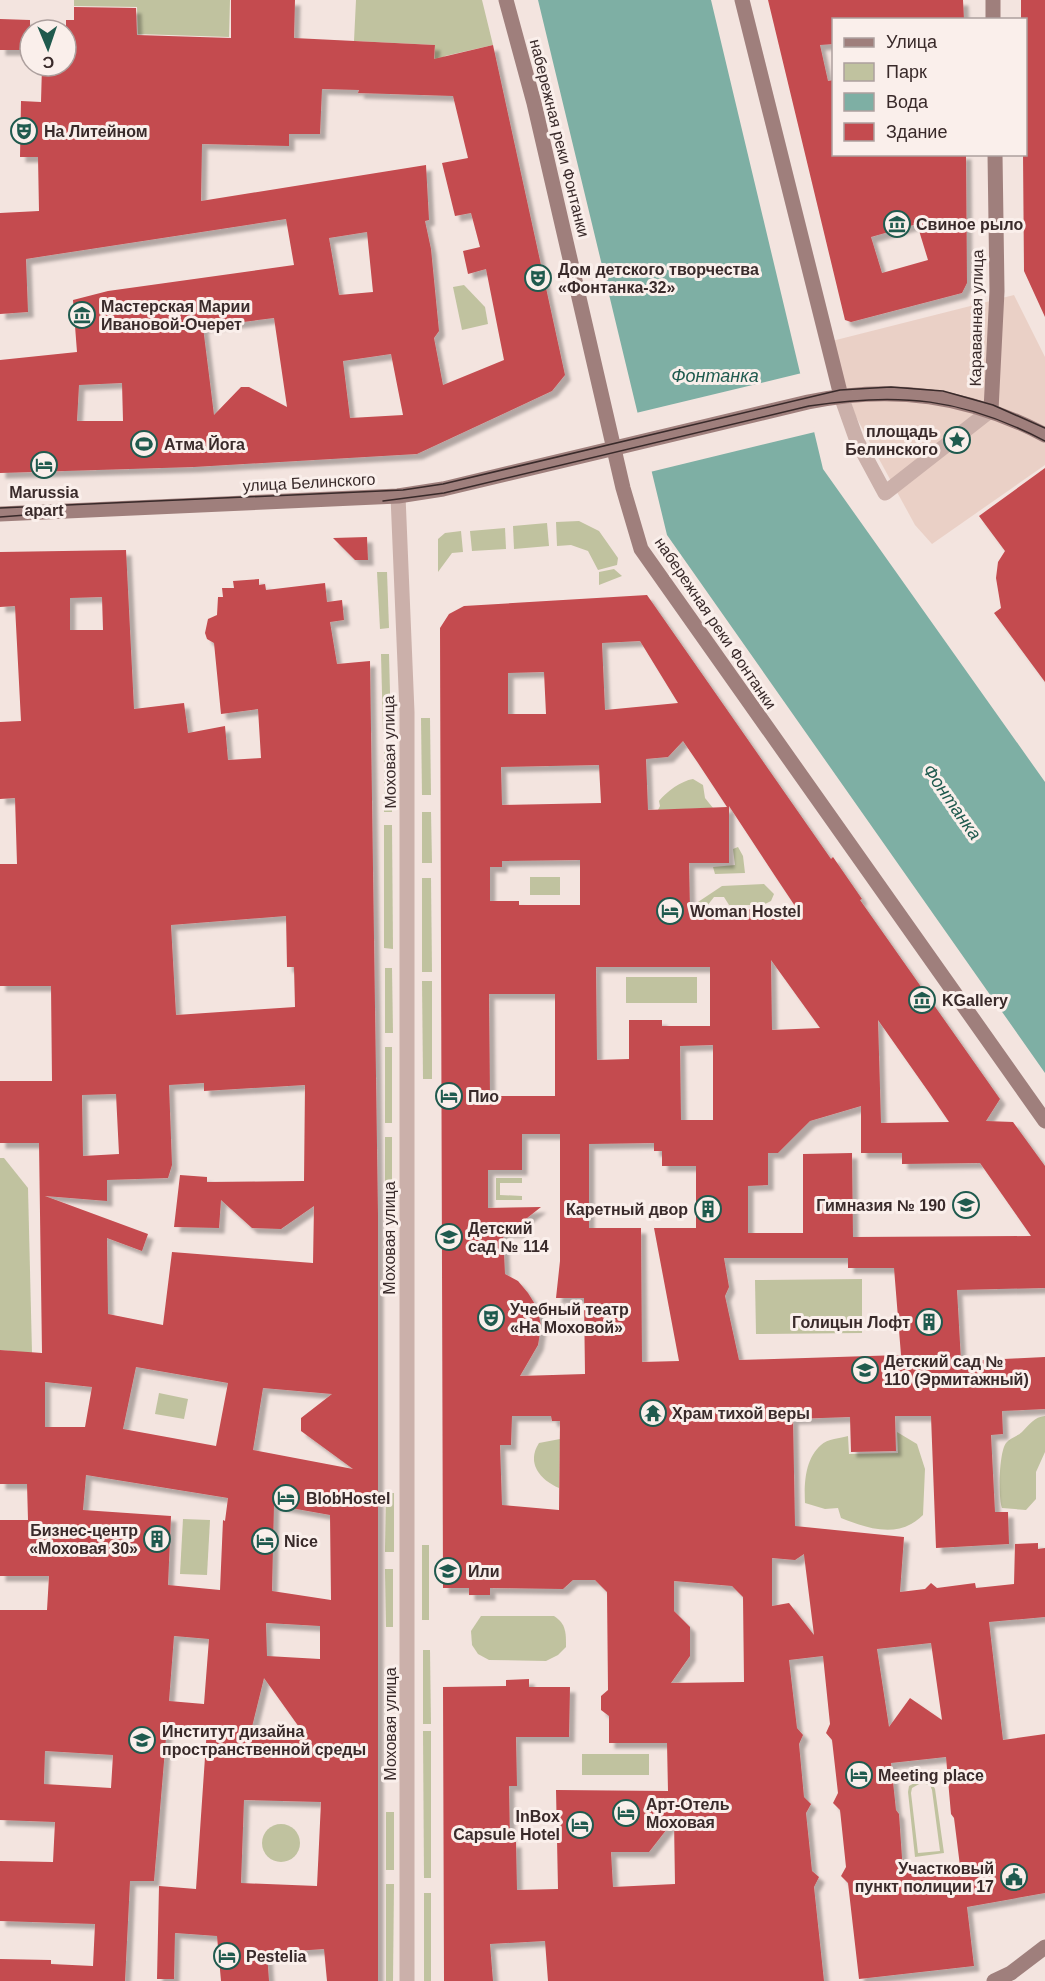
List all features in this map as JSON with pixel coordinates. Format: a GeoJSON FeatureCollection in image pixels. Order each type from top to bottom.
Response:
{"type":"FeatureCollection","features":[{"type":"Feature","properties":{"kind":"main road","name":"набережная реки Фонтанки"},"geometry":{"type":"LineString","coordinates":[[506,0],[534,103],[614,448],[641,549],[1045,1121]]}},
{"type":"Feature","properties":{"kind":"main road"},"geometry":{"type":"LineString","coordinates":[[742,0],[842,396],[897,392],[962,401],[992,410],[1045,435]]}},
{"type":"Feature","properties":{"kind":"main road"},"geometry":{"type":"LineString","coordinates":[[993,0],[993,18]]}},
{"type":"Feature","properties":{"kind":"main road","name":"Караванная улица"},"geometry":{"type":"LineString","coordinates":[[992,410],[997,291],[995,156]]}},
{"type":"Feature","properties":{"kind":"main road","name":"улица Белинского"},"geometry":{"type":"LineString","coordinates":[[0,514],[398,496],[443,489],[808,402],[842,396]]}},
{"type":"Feature","properties":{"kind":"main road"},"geometry":{"type":"LineString","coordinates":[[994,1981],[1011,1973],[1045,1947]]}},
{"type":"Feature","properties":{"kind":"street"},"geometry":{"type":"LineString","coordinates":[[842,396],[857,441],[885,494],[992,410]]}},
{"type":"Feature","properties":{"kind":"street","name":"Моховая улица"},"geometry":{"type":"LineString","coordinates":[[398,496],[407,712],[407,1981]]}},
{"type":"Feature","properties":{"kind":"green space"},"geometry":{"type":"Polygon","coordinates":[[[74,0],[230,0],[229,37],[138,34],[137,7],[74,6],[74,0]]]}},
{"type":"Feature","properties":{"kind":"green space"},"geometry":{"type":"Polygon","coordinates":[[[356,0],[482,0],[493,45],[445,56],[434,68],[435,45],[354,41],[356,0]]]}},
{"type":"Feature","properties":{"kind":"green space"},"geometry":{"type":"Polygon","coordinates":[[[464,285],[485,307],[488,324],[462,330],[453,287],[464,285]]]}},
{"type":"Feature","properties":{"kind":"green space"},"geometry":{"type":"Polygon","coordinates":[[[579,521],[599,531],[618,558],[617,565],[598,570],[588,551],[571,545],[557,546],[556,522],[579,521]]]}},
{"type":"Feature","properties":{"kind":"green space"},"geometry":{"type":"Polygon","coordinates":[[[547,523],[549,546],[514,549],[513,526],[547,523]]]}},
{"type":"Feature","properties":{"kind":"green space"},"geometry":{"type":"Polygon","coordinates":[[[505,528],[506,549],[472,551],[470,531],[505,528]]]}},
{"type":"Feature","properties":{"kind":"green space"},"geometry":{"type":"Polygon","coordinates":[[[461,531],[463,552],[452,553],[438,572],[438,539],[445,533],[461,531]]]}},
{"type":"Feature","properties":{"kind":"green space"},"geometry":{"type":"Polygon","coordinates":[[[614,569],[622,576],[599,585],[599,572],[614,569]]]}},
{"type":"Feature","properties":{"kind":"green space"},"geometry":{"type":"Polygon","coordinates":[[[377,572],[387,572],[389,628],[380,629],[377,572]]]}},
{"type":"Feature","properties":{"kind":"green space"},"geometry":{"type":"Polygon","coordinates":[[[381,654],[389,654],[391,732],[383,732],[381,654]]]}},
{"type":"Feature","properties":{"kind":"green space"},"geometry":{"type":"Polygon","coordinates":[[[421,718],[430,718],[431,795],[422,795],[421,718]]]}},
{"type":"Feature","properties":{"kind":"green space"},"geometry":{"type":"Polygon","coordinates":[[[384,745],[392,745],[392,812],[384,812],[384,745]]]}},
{"type":"Feature","properties":{"kind":"green space"},"geometry":{"type":"Polygon","coordinates":[[[693,779],[703,785],[705,798],[713,808],[658,810],[659,801],[666,794],[679,784],[693,779]]]}},
{"type":"Feature","properties":{"kind":"green space"},"geometry":{"type":"Polygon","coordinates":[[[422,812],[431,812],[432,863],[422,863],[422,812]]]}},
{"type":"Feature","properties":{"kind":"green space"},"geometry":{"type":"Polygon","coordinates":[[[384,825],[392,825],[393,949],[384,948],[384,825]]]}},
{"type":"Feature","properties":{"kind":"green space"},"geometry":{"type":"Polygon","coordinates":[[[738,847],[743,856],[745,873],[715,874],[713,867],[735,865],[733,849],[738,847]]]}},
{"type":"Feature","properties":{"kind":"green space"},"geometry":{"type":"Polygon","coordinates":[[[530,877],[560,877],[560,895],[530,895],[530,877]]]}},
{"type":"Feature","properties":{"kind":"green space"},"geometry":{"type":"Polygon","coordinates":[[[422,878],[431,878],[432,972],[422,972],[422,878]]]}},
{"type":"Feature","properties":{"kind":"green space"},"geometry":{"type":"Polygon","coordinates":[[[764,884],[774,894],[771,901],[763,905],[729,905],[724,897],[714,897],[707,906],[698,902],[722,886],[764,884]]]}},
{"type":"Feature","properties":{"kind":"green space"},"geometry":{"type":"Polygon","coordinates":[[[385,968],[392,968],[393,1033],[385,1033],[385,968]]]}},
{"type":"Feature","properties":{"kind":"green space"},"geometry":{"type":"Polygon","coordinates":[[[626,977],[697,977],[697,1003],[626,1003],[626,977]]]}},
{"type":"Feature","properties":{"kind":"green space"},"geometry":{"type":"Polygon","coordinates":[[[422,981],[432,981],[432,1079],[423,1079],[422,981]]]}},
{"type":"Feature","properties":{"kind":"green space"},"geometry":{"type":"Polygon","coordinates":[[[385,1047],[392,1047],[392,1123],[385,1123],[385,1047]]]}},
{"type":"Feature","properties":{"kind":"green space"},"geometry":{"type":"Polygon","coordinates":[[[385,1137],[392,1137],[392,1214],[385,1214],[385,1137]]]}},
{"type":"Feature","properties":{"kind":"green space"},"geometry":{"type":"Polygon","coordinates":[[[0,1158],[4,1158],[28,1188],[32,1353],[0,1350],[0,1158]]]}},
{"type":"Feature","properties":{"kind":"green space"},"geometry":{"type":"Polygon","coordinates":[[[496,1178],[522,1178],[522,1183],[500,1183],[500,1195],[522,1196],[522,1200],[496,1200],[496,1178]]]}},
{"type":"Feature","properties":{"kind":"green space"},"geometry":{"type":"Polygon","coordinates":[[[862,1279],[862,1333],[756,1334],[755,1280],[862,1279]]]}},
{"type":"Feature","properties":{"kind":"green space"},"geometry":{"type":"Polygon","coordinates":[[[159,1393],[188,1399],[184,1419],[155,1414],[159,1393]]]}},
{"type":"Feature","properties":{"kind":"green space"},"geometry":{"type":"Polygon","coordinates":[[[1045,1416],[1045,1452],[1036,1472],[1036,1499],[1026,1510],[1002,1508],[1000,1475],[1006,1443],[1032,1421],[1045,1416]]]}},
{"type":"Feature","properties":{"kind":"green space"},"geometry":{"type":"Polygon","coordinates":[[[897,1432],[917,1444],[925,1469],[923,1515],[914,1522],[904,1527],[884,1530],[862,1526],[841,1518],[838,1508],[825,1509],[805,1503],[805,1480],[809,1464],[816,1451],[824,1443],[848,1436],[849,1454],[898,1453],[897,1432]]]}},
{"type":"Feature","properties":{"kind":"green space"},"geometry":{"type":"Polygon","coordinates":[[[560,1439],[559,1488],[541,1476],[534,1457],[539,1443],[560,1439]]]}},
{"type":"Feature","properties":{"kind":"green space"},"geometry":{"type":"Polygon","coordinates":[[[386,1493],[394,1493],[394,1552],[385,1552],[386,1493]]]}},
{"type":"Feature","properties":{"kind":"green space"},"geometry":{"type":"Polygon","coordinates":[[[183,1519],[210,1520],[207,1575],[180,1574],[183,1519]]]}},
{"type":"Feature","properties":{"kind":"green space"},"geometry":{"type":"Polygon","coordinates":[[[422,1545],[429,1545],[429,1620],[422,1620],[422,1545]]]}},
{"type":"Feature","properties":{"kind":"green space"},"geometry":{"type":"Polygon","coordinates":[[[385,1569],[393,1569],[393,1627],[386,1627],[385,1569]]]}},
{"type":"Feature","properties":{"kind":"green space"},"geometry":{"type":"Polygon","coordinates":[[[481,1616],[554,1616],[561,1622],[564,1629],[566,1647],[558,1655],[546,1661],[489,1660],[478,1654],[472,1645],[471,1631],[481,1616]]]}},
{"type":"Feature","properties":{"kind":"green space"},"geometry":{"type":"Polygon","coordinates":[[[423,1650],[430,1650],[431,1724],[423,1724],[423,1650]]]}},
{"type":"Feature","properties":{"kind":"green space"},"geometry":{"type":"Polygon","coordinates":[[[423,1731],[431,1731],[431,1878],[424,1878],[423,1731]]]}},
{"type":"Feature","properties":{"kind":"green space"},"geometry":{"type":"Polygon","coordinates":[[[582,1754],[649,1754],[649,1775],[582,1775],[582,1754]]]}},
{"type":"Feature","properties":{"kind":"green space"},"geometry":{"type":"Polygon","coordinates":[[[920,1780],[932,1783],[935,1789],[944,1853],[915,1857],[909,1786],[920,1780]],[[921,1783],[912,1788],[911,1793],[918,1853],[940,1851],[930,1785],[921,1783]]]}},
{"type":"Feature","properties":{"kind":"green space"},"geometry":{"type":"Polygon","coordinates":[[[386,1812],[394,1812],[394,1870],[386,1870],[386,1812]]]}},
{"type":"Feature","properties":{"kind":"green space"},"geometry":{"type":"Polygon","coordinates":[[[281,1824],[294,1830],[300,1843],[294,1856],[281,1862],[268,1856],[262,1843],[268,1830],[281,1824]]]}},
{"type":"Feature","properties":{"kind":"green space"},"geometry":{"type":"Polygon","coordinates":[[[386,1884],[394,1884],[393,1981],[386,1981],[386,1884]]]}},
{"type":"Feature","properties":{"kind":"green space"},"geometry":{"type":"Polygon","coordinates":[[[424,1893],[431,1893],[431,1981],[424,1981],[424,1893]]]}},
{"type":"Feature","properties":{"kind":"shaded area","name":"площадь Белинского"},"geometry":{"type":"Polygon","coordinates":[[[1014,295],[1045,357],[1045,465],[932,544],[915,525],[855,415],[832,341],[1014,295]]]}},
{"type":"Feature","properties":{"kind":"water","name":"Фонтанка"},"geometry":{"type":"Polygon","coordinates":[[[538,0],[711,0],[823,469],[1045,782],[1045,1073],[667,535],[538,0]]]}},
{"type":"Feature","properties":{"kind":"pier"},"geometry":{"type":"Polygon","coordinates":[[[802,373],[815,432],[650,472],[636,413],[802,373]]]}},
{"type":"Feature","properties":{"kind":"building"},"geometry":{"type":"Polygon","coordinates":[[[231,0],[295,0],[294,38],[435,45],[434,59],[493,45],[565,375],[552,391],[417,454],[194,467],[0,473],[0,360],[77,352],[73,300],[108,291],[294,265],[286,219],[26,259],[28,312],[0,314],[0,213],[39,211],[38,157],[20,157],[21,101],[41,102],[42,78],[78,78],[78,18],[74,18],[74,7],[136,8],[137,35],[231,38],[231,0]],[[322,89],[320,134],[289,134],[289,146],[202,144],[201,201],[426,165],[429,220],[425,221],[431,249],[439,331],[434,338],[443,385],[504,360],[486,269],[468,274],[463,251],[480,247],[471,213],[455,216],[442,163],[468,158],[453,96],[358,93],[359,90],[322,89]],[[367,232],[329,238],[339,295],[373,292],[367,232]],[[274,318],[203,327],[214,415],[241,387],[249,387],[287,407],[274,318]],[[391,354],[343,361],[350,418],[403,415],[391,354]],[[122,383],[79,385],[77,421],[123,421],[122,383]]]}},
{"type":"Feature","properties":{"kind":"building"},"geometry":{"type":"Polygon","coordinates":[[[768,0],[963,0],[964,18],[832,18],[832,44],[820,45],[828,81],[832,80],[832,156],[966,156],[967,283],[962,293],[851,322],[845,320],[768,0]],[[917,224],[871,237],[882,273],[928,260],[917,224]]]}},
{"type":"Feature","properties":{"kind":"building"},"geometry":{"type":"Polygon","coordinates":[[[1021,0],[1045,0],[1045,317],[1024,271],[1023,156],[1027,156],[1027,18],[1021,18],[1021,0]]]}},
{"type":"Feature","properties":{"kind":"building"},"geometry":{"type":"Polygon","coordinates":[[[0,19],[18,20],[18,50],[0,50],[0,19]]]}},
{"type":"Feature","properties":{"kind":"building"},"geometry":{"type":"Polygon","coordinates":[[[1045,468],[1045,682],[994,613],[1001,608],[996,578],[998,562],[1005,551],[979,516],[1045,468]]]}},
{"type":"Feature","properties":{"kind":"building"},"geometry":{"type":"Polygon","coordinates":[[[367,537],[368,560],[355,560],[333,538],[367,537]]]}},
{"type":"Feature","properties":{"kind":"building"},"geometry":{"type":"Polygon","coordinates":[[[126,550],[134,709],[184,703],[188,733],[225,726],[228,760],[261,758],[258,709],[221,714],[214,643],[207,639],[205,633],[208,619],[217,615],[218,597],[223,597],[222,588],[234,588],[233,581],[259,579],[259,585],[265,584],[266,590],[325,583],[327,602],[342,600],[344,620],[330,622],[337,664],[370,661],[378,1215],[378,1981],[327,1981],[324,1949],[267,1953],[269,1981],[221,1981],[217,1936],[175,1933],[174,1979],[157,1979],[159,1886],[196,1889],[207,1728],[167,1726],[154,1881],[130,1881],[125,1981],[0,1981],[0,1959],[51,1960],[51,1964],[93,1966],[95,1924],[0,1921],[0,1861],[53,1862],[55,1822],[0,1820],[0,1610],[47,1610],[49,1576],[0,1576],[0,1520],[28,1520],[27,1484],[0,1484],[0,1350],[42,1353],[39,1143],[0,1143],[0,1081],[52,1081],[51,986],[0,986],[0,864],[17,864],[15,798],[0,799],[0,722],[21,721],[15,606],[0,607],[0,552],[126,550]],[[102,597],[70,598],[70,630],[103,630],[102,597]],[[286,916],[171,925],[176,1015],[295,1007],[294,967],[287,967],[286,916]],[[204,1083],[169,1085],[172,1165],[168,1178],[107,1180],[107,1201],[45,1196],[148,1234],[142,1251],[107,1238],[108,1314],[163,1325],[172,1252],[313,1263],[314,1206],[281,1229],[252,1228],[221,1200],[219,1228],[174,1227],[180,1175],[207,1177],[207,1182],[304,1181],[305,1085],[204,1091],[204,1083]],[[116,1094],[82,1095],[83,1156],[119,1154],[116,1094]],[[136,1367],[123,1429],[216,1446],[228,1383],[136,1367]],[[45,1382],[45,1427],[85,1427],[92,1387],[45,1382]],[[263,1388],[253,1450],[353,1469],[301,1431],[301,1418],[332,1394],[263,1388]],[[86,1475],[83,1510],[171,1516],[168,1585],[220,1590],[223,1520],[225,1521],[228,1498],[86,1475]],[[274,1505],[272,1591],[331,1600],[330,1515],[274,1505]],[[266,1623],[267,1656],[320,1659],[320,1626],[266,1623]],[[174,1636],[169,1701],[204,1704],[209,1639],[174,1636]],[[264,1678],[251,1731],[304,1734],[264,1678]],[[45,1751],[44,1784],[111,1788],[113,1755],[45,1751]],[[244,1800],[241,1883],[317,1886],[321,1802],[244,1800]]]}},
{"type":"Feature","properties":{"kind":"building"},"geometry":{"type":"Polygon","coordinates":[[[647,595],[831,859],[833,857],[862,899],[860,900],[1000,1099],[986,1121],[1013,1122],[1045,1166],[1045,1288],[957,1290],[961,1361],[1045,1357],[1045,1409],[1002,1411],[1003,1434],[991,1435],[995,1512],[1008,1512],[1009,1544],[936,1548],[931,1416],[895,1416],[896,1451],[851,1452],[850,1417],[793,1419],[795,1526],[904,1537],[900,1592],[925,1589],[931,1583],[937,1588],[975,1583],[976,1588],[1014,1584],[1015,1544],[1038,1543],[1038,1549],[1045,1548],[1045,1617],[989,1622],[1003,1740],[1045,1734],[1045,1893],[967,1907],[974,1966],[859,1979],[848,1883],[841,1876],[846,1867],[840,1810],[833,1803],[838,1793],[832,1740],[826,1733],[830,1724],[823,1656],[789,1660],[797,1728],[803,1735],[799,1744],[804,1797],[811,1804],[806,1813],[812,1871],[819,1877],[814,1887],[824,1981],[548,1981],[545,1941],[490,1944],[493,1981],[444,1981],[443,1687],[506,1686],[506,1680],[529,1679],[529,1687],[570,1687],[569,1737],[516,1737],[517,1786],[509,1786],[510,1842],[516,1842],[517,1890],[558,1889],[556,1790],[668,1791],[667,1743],[609,1743],[609,1716],[601,1710],[601,1696],[608,1690],[607,1592],[595,1580],[573,1580],[563,1589],[490,1588],[490,1595],[469,1595],[469,1588],[443,1588],[440,628],[449,614],[464,606],[647,595]],[[640,641],[602,643],[605,710],[678,703],[640,641]],[[544,672],[508,673],[508,714],[546,714],[544,672]],[[683,741],[668,757],[646,759],[648,810],[727,807],[683,741]],[[599,765],[501,767],[502,805],[601,803],[599,765]],[[729,806],[729,863],[689,863],[690,910],[797,909],[729,806]],[[580,860],[502,861],[502,867],[490,867],[490,901],[519,901],[519,905],[580,905],[580,860]],[[771,960],[772,1030],[820,1028],[771,960]],[[596,967],[597,1060],[629,1059],[629,1020],[662,1020],[662,1026],[710,1026],[710,967],[596,967]],[[489,994],[490,1096],[555,1096],[555,994],[489,994]],[[878,1020],[881,1123],[949,1122],[930,1094],[878,1020]],[[713,1045],[680,1046],[681,1120],[713,1120],[713,1045]],[[861,1106],[810,1121],[778,1153],[768,1153],[768,1185],[748,1186],[748,1233],[803,1233],[803,1154],[852,1153],[853,1237],[1031,1236],[980,1163],[902,1164],[902,1153],[861,1153],[861,1106]],[[522,1134],[522,1170],[488,1170],[488,1208],[541,1207],[522,1222],[522,1232],[503,1232],[505,1274],[518,1281],[528,1293],[538,1309],[541,1327],[538,1345],[520,1376],[585,1374],[584,1298],[556,1298],[560,1261],[560,1134],[522,1134]],[[654,1143],[589,1144],[589,1228],[641,1228],[642,1362],[679,1361],[654,1228],[696,1228],[696,1166],[662,1166],[662,1151],[654,1151],[654,1143]],[[724,1258],[729,1287],[725,1296],[739,1360],[901,1355],[894,1268],[848,1268],[848,1258],[724,1258]],[[512,1416],[511,1445],[500,1445],[502,1505],[559,1510],[560,1421],[552,1421],[551,1416],[512,1416]],[[804,1554],[795,1560],[772,1558],[772,1606],[789,1603],[814,1635],[804,1554]],[[674,1581],[674,1611],[690,1627],[690,1656],[671,1683],[744,1682],[743,1597],[732,1586],[674,1581]],[[931,1643],[877,1649],[889,1727],[910,1698],[942,1720],[931,1643]],[[946,1757],[891,1763],[896,1810],[899,1814],[903,1872],[960,1866],[954,1818],[951,1814],[946,1757]],[[674,1820],[649,1852],[611,1852],[613,1887],[675,1884],[674,1820]]]}},
{"type":"Feature","properties":{"kind":"tram line"},"geometry":{"type":"LineString","coordinates":[[0,508],[403,490],[443,484],[840,390],[891,387],[943,391],[993,405],[1045,428]]}},
{"type":"Feature","properties":{"kind":"tram line"},"geometry":{"type":"LineString","coordinates":[[383,501],[444,493],[809,406],[842,402],[902,400],[958,407],[986,415],[1045,441]]}},
{"type":"Feature","properties":{"kind":"tram line"},"geometry":{"type":"LineString","coordinates":[[0,517],[26,515]]}},
{"type":"Feature","properties":{"kind":"place","name":"На Литейном"},"geometry":{"type":"Point","coordinates":[24,131]}},
{"type":"Feature","properties":{"kind":"place","name":"Свиное рыло"},"geometry":{"type":"Point","coordinates":[897,224]}},
{"type":"Feature","properties":{"kind":"place","name":"Дом детского творчества «Фонтанка-32»"},"geometry":{"type":"Point","coordinates":[538,278]}},
{"type":"Feature","properties":{"kind":"place","name":"Мастерская Марии Ивановой-Очерет"},"geometry":{"type":"Point","coordinates":[82,315]}},
{"type":"Feature","properties":{"kind":"place","name":"площадь Белинского"},"geometry":{"type":"Point","coordinates":[957,440]}},
{"type":"Feature","properties":{"kind":"place","name":"Атма Йога"},"geometry":{"type":"Point","coordinates":[144,444]}},
{"type":"Feature","properties":{"kind":"place","name":"Marussia apart"},"geometry":{"type":"Point","coordinates":[44,465]}},
{"type":"Feature","properties":{"kind":"place","name":"Woman Hostel"},"geometry":{"type":"Point","coordinates":[670,911]}},
{"type":"Feature","properties":{"kind":"place","name":"KGallery"},"geometry":{"type":"Point","coordinates":[922,1000]}},
{"type":"Feature","properties":{"kind":"place","name":"Пио"},"geometry":{"type":"Point","coordinates":[449,1096]}},
{"type":"Feature","properties":{"kind":"place","name":"Гимназия № 190"},"geometry":{"type":"Point","coordinates":[966,1205]}},
{"type":"Feature","properties":{"kind":"place","name":"Каретный двор"},"geometry":{"type":"Point","coordinates":[708,1209]}},
{"type":"Feature","properties":{"kind":"place","name":"Детский сад № 114"},"geometry":{"type":"Point","coordinates":[449,1237]}},
{"type":"Feature","properties":{"kind":"place","name":"Учебный театр «На Моховой»"},"geometry":{"type":"Point","coordinates":[491,1318]}},
{"type":"Feature","properties":{"kind":"place","name":"Голицын Лофт"},"geometry":{"type":"Point","coordinates":[929,1322]}},
{"type":"Feature","properties":{"kind":"place","name":"Детский сад № 110 (Эрмитажный)"},"geometry":{"type":"Point","coordinates":[865,1370]}},
{"type":"Feature","properties":{"kind":"place","name":"Храм тихой веры"},"geometry":{"type":"Point","coordinates":[653,1413]}},
{"type":"Feature","properties":{"kind":"place","name":"BlobHostel"},"geometry":{"type":"Point","coordinates":[286,1498]}},
{"type":"Feature","properties":{"kind":"place","name":"Бизнес-центр «Моховая 30»"},"geometry":{"type":"Point","coordinates":[157,1539]}},
{"type":"Feature","properties":{"kind":"place","name":"Nice"},"geometry":{"type":"Point","coordinates":[265,1541]}},
{"type":"Feature","properties":{"kind":"place","name":"Или"},"geometry":{"type":"Point","coordinates":[448,1571]}},
{"type":"Feature","properties":{"kind":"place","name":"Институт дизайна пространственной среды"},"geometry":{"type":"Point","coordinates":[142,1740]}},
{"type":"Feature","properties":{"kind":"place","name":"Meeting place"},"geometry":{"type":"Point","coordinates":[859,1775]}},
{"type":"Feature","properties":{"kind":"place","name":"Арт-Отель Моховая"},"geometry":{"type":"Point","coordinates":[626,1813]}},
{"type":"Feature","properties":{"kind":"place","name":"InBox Capsule Hotel"},"geometry":{"type":"Point","coordinates":[580,1825]}},
{"type":"Feature","properties":{"kind":"place","name":"Участковый пункт полиции 17"},"geometry":{"type":"Point","coordinates":[1014,1877]}},
{"type":"Feature","properties":{"kind":"place","name":"Pestelia"},"geometry":{"type":"Point","coordinates":[227,1956]}}]}
